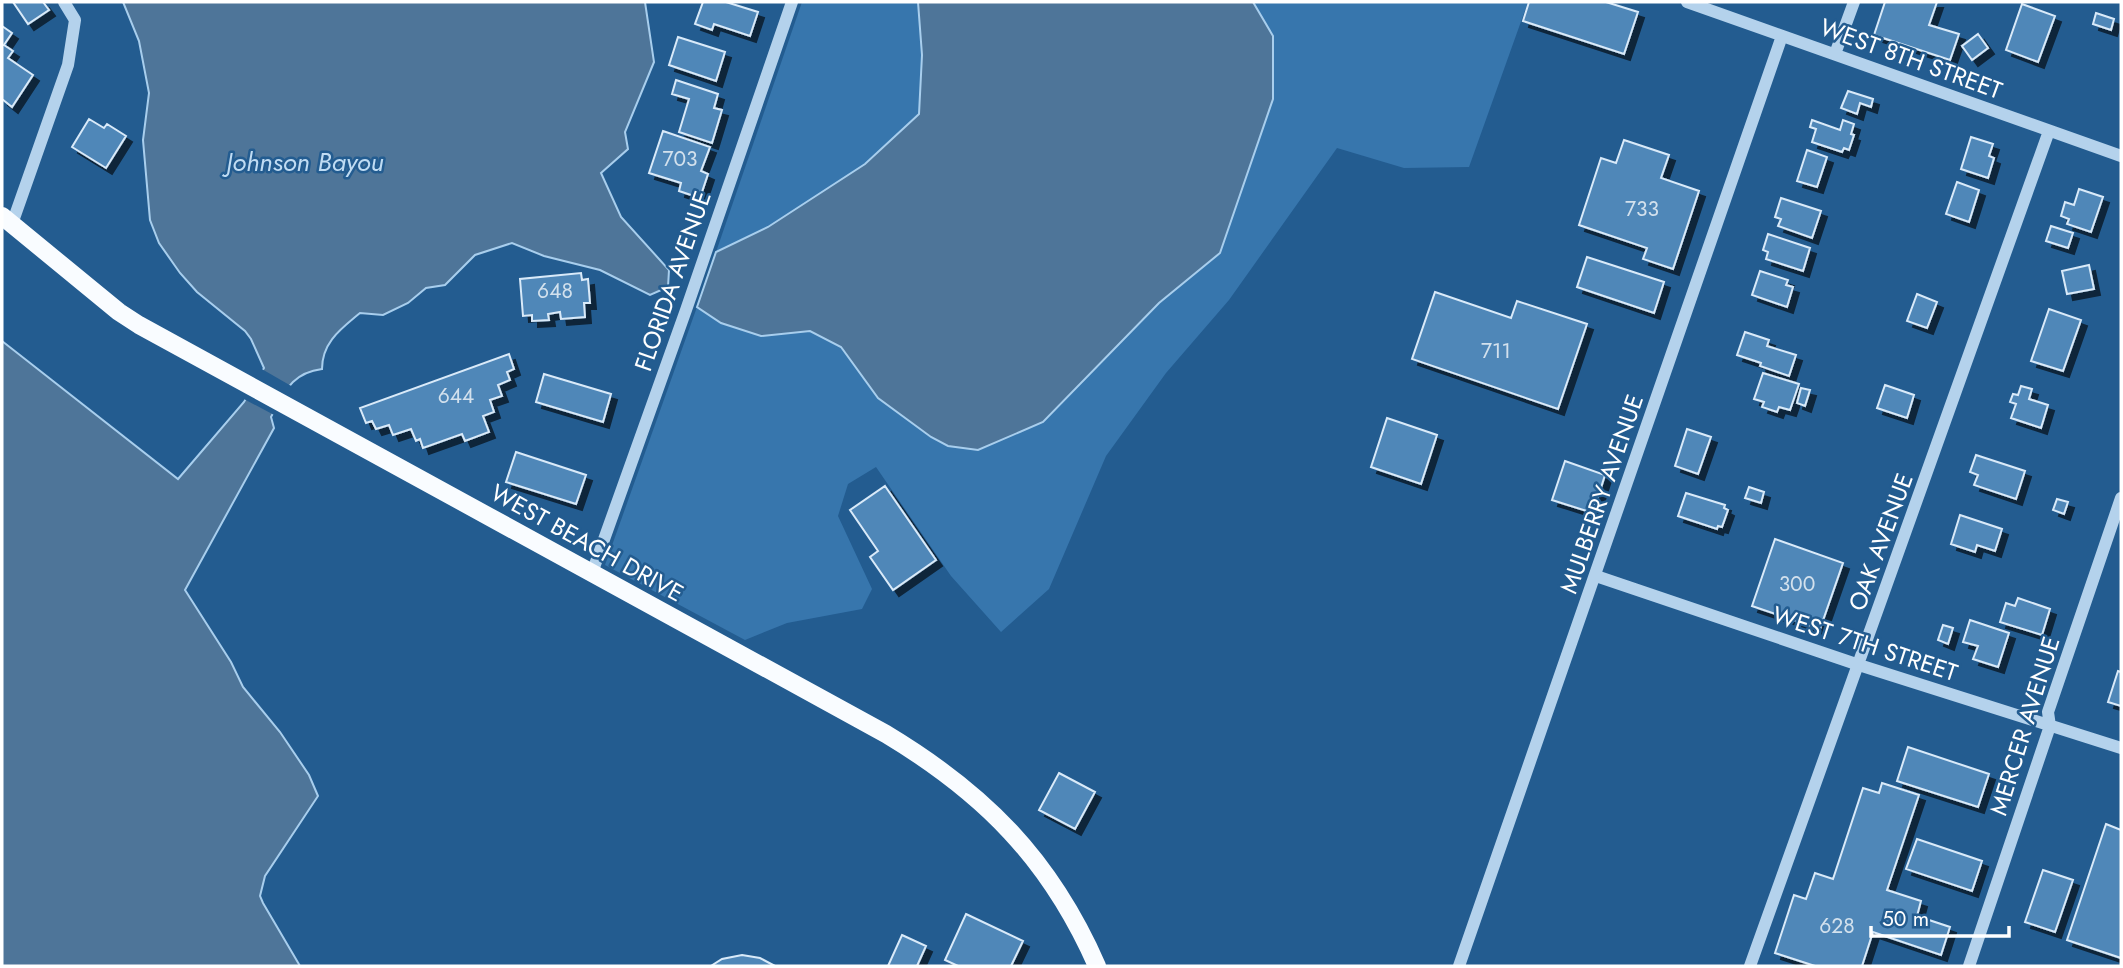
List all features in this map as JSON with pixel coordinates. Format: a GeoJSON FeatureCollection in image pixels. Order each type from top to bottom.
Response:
{"type":"FeatureCollection","features":[{"type":"Feature","properties":{"kind":"main road","name":"WEST BEACH DRIVE"},"geometry":{"type":"LineString","coordinates":[[7,220],[125,316],[886,734],[954,779],[997,817],[1031,856],[1076,923],[1097,966]]}},
{"type":"Feature","properties":{"kind":"street"},"geometry":{"type":"LineString","coordinates":[[7,220],[68,65],[75,20],[64,2]]}},
{"type":"Feature","properties":{"kind":"street","name":"FLORIDA AVENUE"},"geometry":{"type":"LineString","coordinates":[[592,573],[792,2]]}},
{"type":"Feature","properties":{"kind":"street","name":"WEST 8TH STREET"},"geometry":{"type":"LineString","coordinates":[[1688,2],[2121,156]]}},
{"type":"Feature","properties":{"kind":"street"},"geometry":{"type":"LineString","coordinates":[[1835,54],[1854,2]]}},
{"type":"Feature","properties":{"kind":"street","name":"MULBERRY AVENUE"},"geometry":{"type":"LineString","coordinates":[[1460,966],[1782,36]]}},
{"type":"Feature","properties":{"kind":"street","name":"OAK AVENUE"},"geometry":{"type":"LineString","coordinates":[[1750,966],[2049,131]]}},
{"type":"Feature","properties":{"kind":"street","name":"MERCER AVENUE"},"geometry":{"type":"LineString","coordinates":[[1969,966],[2050,726],[2048,712],[2121,498]]}},
{"type":"Feature","properties":{"kind":"street","name":"WEST 7TH STREET"},"geometry":{"type":"LineString","coordinates":[[1596,576],[1859,665],[2121,748]]}},
{"type":"Feature","properties":{"kind":"shaded area"},"geometry":{"type":"Polygon","coordinates":[[[802,2],[918,2],[922,55],[919,114],[866,164],[768,227],[716,252],[802,2]]]}},
{"type":"Feature","properties":{"kind":"shaded area"},"geometry":{"type":"Polygon","coordinates":[[[1253,2],[1528,2],[1469,167],[1404,168],[1337,148],[1229,300],[1166,373],[1106,456],[1049,589],[1001,632],[951,576],[876,467],[848,484],[838,516],[872,589],[862,609],[787,623],[745,640],[605,565],[697,307],[721,323],[761,336],[811,331],[841,347],[878,398],[931,437],[948,446],[979,450],[1043,422],[1159,303],[1220,253],[1273,36],[1253,2]]]}},
{"type":"Feature","properties":{"kind":"water","name":"Johnson Bayou"},"geometry":{"type":"Polygon","coordinates":[[[123,2],[645,2],[654,62],[625,132],[628,149],[601,173],[621,217],[669,270],[668,287],[650,295],[600,270],[544,256],[512,243],[475,255],[445,285],[426,288],[408,303],[383,315],[360,313],[329,344],[322,369],[296,379],[285,392],[271,417],[274,428],[185,590],[231,662],[243,687],[280,732],[309,775],[318,796],[265,876],[260,896],[300,966],[2,966],[2,341],[178,479],[244,402],[264,368],[245,331],[197,292],[180,273],[159,243],[150,220],[143,140],[149,93],[139,41],[123,2]]]}},
{"type":"Feature","properties":{"kind":"water"},"geometry":{"type":"Polygon","coordinates":[[[918,2],[1253,2],[1273,36],[1273,99],[1220,253],[1159,303],[1043,422],[978,450],[948,446],[931,437],[878,398],[841,347],[810,331],[761,336],[721,323],[697,307],[716,252],[768,227],[865,164],[919,114],[922,55],[918,2]]]}},
{"type":"Feature","properties":{"kind":"pier"},"geometry":{"type":"Polygon","coordinates":[[[260,368],[293,387],[276,416],[242,398],[260,368]]]}},
{"type":"Feature","properties":{"kind":"building"},"geometry":{"type":"Polygon","coordinates":[[[13,2],[43,2],[49,10],[28,24],[13,2]]]}},
{"type":"Feature","properties":{"kind":"building"},"geometry":{"type":"Polygon","coordinates":[[[703,2],[726,2],[758,12],[750,36],[714,24],[712,30],[695,24],[703,2]]]}},
{"type":"Feature","properties":{"kind":"building"},"geometry":{"type":"Polygon","coordinates":[[[1529,2],[1606,2],[1638,12],[1624,54],[1523,21],[1529,2]]]}},
{"type":"Feature","properties":{"kind":"building"},"geometry":{"type":"Polygon","coordinates":[[[1885,2],[1937,2],[1929,25],[1959,34],[1950,60],[1874,35],[1885,2]]]}},
{"type":"Feature","properties":{"kind":"building"},"geometry":{"type":"Polygon","coordinates":[[[2022,4],[2055,16],[2038,62],[2006,50],[2022,4]]]}},
{"type":"Feature","properties":{"kind":"building"},"geometry":{"type":"Polygon","coordinates":[[[2096,13],[2114,19],[2111,30],[2093,24],[2096,13]]]}},
{"type":"Feature","properties":{"kind":"building"},"geometry":{"type":"Polygon","coordinates":[[[2,26],[12,33],[4,45],[13,51],[8,58],[33,75],[12,107],[2,99],[2,26]]]}},
{"type":"Feature","properties":{"kind":"building"},"geometry":{"type":"Polygon","coordinates":[[[1978,34],[1988,48],[1972,60],[1962,46],[1978,34]]]}},
{"type":"Feature","properties":{"kind":"building"},"geometry":{"type":"Polygon","coordinates":[[[678,37],[725,52],[716,81],[669,65],[678,37]]]}},
{"type":"Feature","properties":{"kind":"building"},"geometry":{"type":"Polygon","coordinates":[[[676,80],[718,94],[714,108],[722,110],[712,143],[679,132],[689,99],[672,94],[676,80]]]}},
{"type":"Feature","properties":{"kind":"building"},"geometry":{"type":"Polygon","coordinates":[[[1848,91],[1873,99],[1871,107],[1860,103],[1857,114],[1841,108],[1848,91]]]}},
{"type":"Feature","properties":{"kind":"building"},"geometry":{"type":"Polygon","coordinates":[[[89,119],[104,128],[107,124],[126,136],[106,168],[72,147],[89,119]]]}},
{"type":"Feature","properties":{"kind":"building"},"geometry":{"type":"Polygon","coordinates":[[[1812,120],[1840,130],[1843,120],[1854,124],[1849,150],[1844,148],[1842,152],[1812,142],[1816,129],[1810,127],[1812,120]]]}},
{"type":"Feature","properties":{"kind":"building"},"geometry":{"type":"Polygon","coordinates":[[[663,131],[710,147],[701,171],[708,174],[700,198],[679,191],[681,183],[649,173],[663,131]]]}},
{"type":"Feature","properties":{"kind":"building"},"geometry":{"type":"Polygon","coordinates":[[[1971,137],[1993,144],[1989,156],[1994,158],[1988,178],[1961,169],[1971,137]]]}},
{"type":"Feature","properties":{"kind":"building"},"geometry":{"type":"Polygon","coordinates":[[[1624,140],[1669,155],[1661,178],[1699,191],[1673,269],[1643,259],[1647,248],[1579,225],[1601,158],[1616,163],[1624,140]]]}},
{"type":"Feature","properties":{"kind":"building"},"geometry":{"type":"Polygon","coordinates":[[[1807,150],[1827,157],[1817,187],[1797,181],[1807,150]]]}},
{"type":"Feature","properties":{"kind":"building"},"geometry":{"type":"Polygon","coordinates":[[[1957,182],[1979,190],[1969,222],[1946,214],[1957,182]]]}},
{"type":"Feature","properties":{"kind":"building"},"geometry":{"type":"Polygon","coordinates":[[[2079,189],[2103,197],[2091,232],[2067,224],[2069,219],[2061,216],[2065,202],[2074,205],[2079,189]]]}},
{"type":"Feature","properties":{"kind":"building"},"geometry":{"type":"Polygon","coordinates":[[[1781,198],[1821,211],[1812,238],[1778,226],[1781,219],[1775,217],[1781,198]]]}},
{"type":"Feature","properties":{"kind":"building"},"geometry":{"type":"Polygon","coordinates":[[[2051,226],[2073,233],[2068,248],[2046,241],[2051,226]]]}},
{"type":"Feature","properties":{"kind":"building"},"geometry":{"type":"Polygon","coordinates":[[[1768,234],[1810,248],[1803,271],[1766,259],[1768,252],[1763,250],[1768,234]]]}},
{"type":"Feature","properties":{"kind":"building"},"geometry":{"type":"Polygon","coordinates":[[[1587,257],[1664,282],[1654,313],[1577,287],[1587,257]]]}},
{"type":"Feature","properties":{"kind":"building"},"geometry":{"type":"Polygon","coordinates":[[[2089,265],[2094,289],[2067,294],[2062,271],[2089,265]]]}},
{"type":"Feature","properties":{"kind":"building"},"geometry":{"type":"Polygon","coordinates":[[[1760,271],[1788,280],[1786,285],[1793,287],[1787,307],[1752,295],[1760,271]]]}},
{"type":"Feature","properties":{"kind":"building"},"geometry":{"type":"Polygon","coordinates":[[[581,273],[582,280],[588,279],[590,303],[584,303],[585,317],[561,319],[560,312],[548,314],[549,320],[532,321],[532,315],[523,316],[520,279],[581,273]]]}},
{"type":"Feature","properties":{"kind":"building"},"geometry":{"type":"Polygon","coordinates":[[[1435,292],[1511,318],[1517,301],[1587,324],[1558,409],[1412,359],[1435,292]]]}},
{"type":"Feature","properties":{"kind":"building"},"geometry":{"type":"Polygon","coordinates":[[[1917,294],[1937,302],[1927,328],[1907,321],[1917,294]]]}},
{"type":"Feature","properties":{"kind":"building"},"geometry":{"type":"Polygon","coordinates":[[[2049,309],[2081,320],[2063,371],[2031,361],[2049,309]]]}},
{"type":"Feature","properties":{"kind":"building"},"geometry":{"type":"Polygon","coordinates":[[[1745,332],[1769,340],[1767,346],[1796,355],[1789,376],[1737,355],[1745,332]]]}},
{"type":"Feature","properties":{"kind":"building"},"geometry":{"type":"Polygon","coordinates":[[[509,354],[514,369],[507,372],[510,380],[498,385],[502,396],[490,400],[494,412],[483,416],[489,432],[465,441],[462,434],[423,448],[420,439],[416,441],[411,429],[393,435],[389,425],[376,429],[372,421],[366,423],[360,408],[509,354]]]}},
{"type":"Feature","properties":{"kind":"building"},"geometry":{"type":"Polygon","coordinates":[[[1763,373],[1799,384],[1790,410],[1779,407],[1777,412],[1762,407],[1764,402],[1754,399],[1763,373]]]}},
{"type":"Feature","properties":{"kind":"building"},"geometry":{"type":"Polygon","coordinates":[[[544,374],[611,394],[603,422],[536,402],[544,374]]]}},
{"type":"Feature","properties":{"kind":"building"},"geometry":{"type":"Polygon","coordinates":[[[1885,385],[1914,395],[1907,418],[1877,408],[1885,385]]]}},
{"type":"Feature","properties":{"kind":"building"},"geometry":{"type":"Polygon","coordinates":[[[2021,386],[2032,389],[2029,399],[2048,405],[2041,428],[2011,418],[2016,404],[2010,402],[2013,394],[2018,395],[2021,386]]]}},
{"type":"Feature","properties":{"kind":"building"},"geometry":{"type":"Polygon","coordinates":[[[1801,388],[1810,390],[1805,406],[1797,403],[1801,388]]]}},
{"type":"Feature","properties":{"kind":"building"},"geometry":{"type":"Polygon","coordinates":[[[1387,418],[1437,435],[1421,484],[1371,467],[1387,418]]]}},
{"type":"Feature","properties":{"kind":"building"},"geometry":{"type":"Polygon","coordinates":[[[1687,429],[1711,437],[1698,474],[1675,466],[1687,429]]]}},
{"type":"Feature","properties":{"kind":"building"},"geometry":{"type":"Polygon","coordinates":[[[516,452],[586,475],[576,504],[506,482],[516,452]]]}},
{"type":"Feature","properties":{"kind":"building"},"geometry":{"type":"Polygon","coordinates":[[[1976,455],[2025,471],[2016,499],[1974,485],[1978,475],[1970,472],[1976,455]]]}},
{"type":"Feature","properties":{"kind":"building"},"geometry":{"type":"Polygon","coordinates":[[[1565,461],[1605,475],[1593,513],[1552,500],[1565,461]]]}},
{"type":"Feature","properties":{"kind":"building"},"geometry":{"type":"Polygon","coordinates":[[[885,486],[936,560],[893,590],[870,557],[878,551],[850,510],[885,486]]]}},
{"type":"Feature","properties":{"kind":"building"},"geometry":{"type":"Polygon","coordinates":[[[1749,487],[1764,492],[1761,503],[1745,498],[1749,487]]]}},
{"type":"Feature","properties":{"kind":"building"},"geometry":{"type":"Polygon","coordinates":[[[1686,493],[1725,505],[1724,508],[1728,510],[1722,527],[1718,526],[1717,529],[1678,516],[1686,493]]]}},
{"type":"Feature","properties":{"kind":"building"},"geometry":{"type":"Polygon","coordinates":[[[2057,499],[2068,502],[2064,514],[2053,510],[2057,499]]]}},
{"type":"Feature","properties":{"kind":"building"},"geometry":{"type":"Polygon","coordinates":[[[1960,515],[2002,529],[1995,551],[1977,545],[1975,552],[1951,544],[1960,515]]]}},
{"type":"Feature","properties":{"kind":"building"},"geometry":{"type":"Polygon","coordinates":[[[1775,539],[1843,563],[1820,629],[1752,606],[1775,539]]]}},
{"type":"Feature","properties":{"kind":"building"},"geometry":{"type":"Polygon","coordinates":[[[2018,598],[2050,609],[2042,635],[2000,622],[2006,603],[2015,606],[2018,598]]]}},
{"type":"Feature","properties":{"kind":"building"},"geometry":{"type":"Polygon","coordinates":[[[1970,620],[2009,633],[1998,667],[1973,659],[1978,646],[1963,642],[1970,620]]]}},
{"type":"Feature","properties":{"kind":"building"},"geometry":{"type":"Polygon","coordinates":[[[1943,625],[1953,628],[1948,644],[1938,640],[1943,625]]]}},
{"type":"Feature","properties":{"kind":"building"},"geometry":{"type":"Polygon","coordinates":[[[2118,671],[2121,672],[2121,706],[2108,702],[2118,671]]]}},
{"type":"Feature","properties":{"kind":"building"},"geometry":{"type":"Polygon","coordinates":[[[1908,747],[1989,774],[1978,807],[1897,781],[1908,747]]]}},
{"type":"Feature","properties":{"kind":"building"},"geometry":{"type":"Polygon","coordinates":[[[1059,773],[1095,792],[1075,829],[1039,810],[1059,773]]]}},
{"type":"Feature","properties":{"kind":"building"},"geometry":{"type":"Polygon","coordinates":[[[1882,783],[1919,795],[1887,890],[1921,901],[1917,916],[1950,927],[1941,955],[1873,932],[1862,966],[1815,966],[1775,953],[1794,895],[1806,899],[1815,873],[1833,879],[1863,788],[1879,793],[1882,783]]]}},
{"type":"Feature","properties":{"kind":"building"},"geometry":{"type":"Polygon","coordinates":[[[2106,824],[2121,830],[2121,958],[2067,940],[2106,824]]]}},
{"type":"Feature","properties":{"kind":"building"},"geometry":{"type":"Polygon","coordinates":[[[1917,839],[1982,861],[1972,891],[1906,869],[1917,839]]]}},
{"type":"Feature","properties":{"kind":"building"},"geometry":{"type":"Polygon","coordinates":[[[2043,870],[2073,880],[2055,932],[2025,922],[2043,870]]]}},
{"type":"Feature","properties":{"kind":"building"},"geometry":{"type":"Polygon","coordinates":[[[966,914],[1023,941],[1011,966],[958,966],[945,960],[966,914]]]}},
{"type":"Feature","properties":{"kind":"building"},"geometry":{"type":"Polygon","coordinates":[[[902,935],[926,946],[917,966],[888,966],[902,935]]]}},
{"type":"Feature","properties":{"kind":"building"},"geometry":{"type":"Polygon","coordinates":[[[742,955],[760,958],[775,966],[711,966],[722,959],[742,955]]]}}]}
